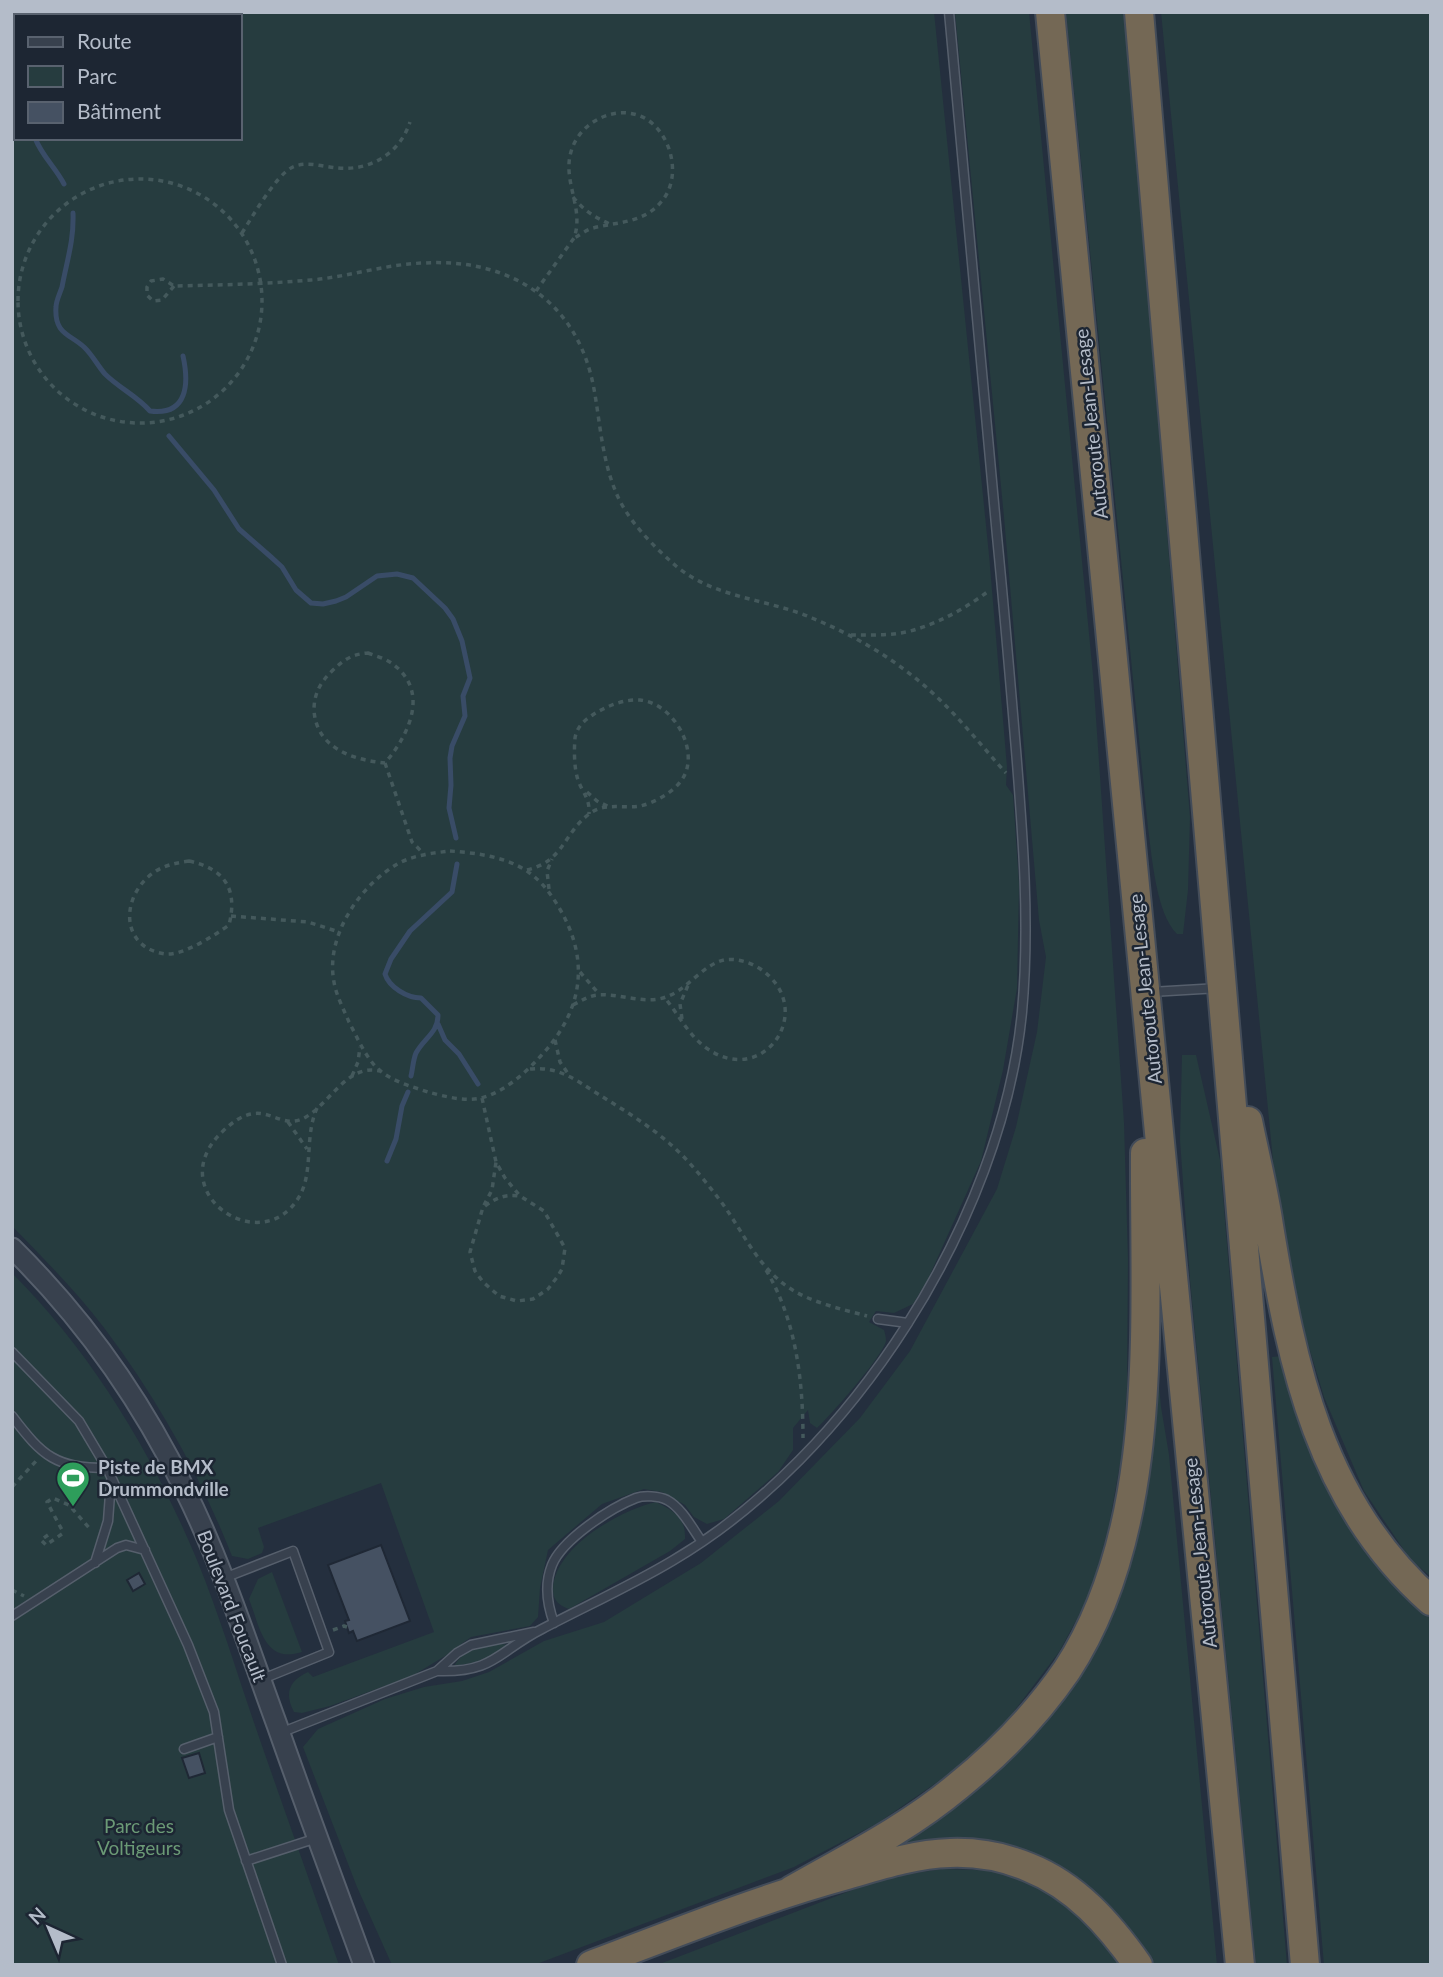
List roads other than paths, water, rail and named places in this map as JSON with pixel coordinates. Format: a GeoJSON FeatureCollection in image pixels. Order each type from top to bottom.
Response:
{"type":"FeatureCollection","features":[{"type":"Feature","properties":{"kind":"highway","name":"Autoroute Jean-Lesage"},"geometry":{"type":"LineString","coordinates":[[1049,12],[1240,1965]]}},
{"type":"Feature","properties":{"kind":"highway"},"geometry":{"type":"LineString","coordinates":[[1139,12],[1305,1965]]}},
{"type":"Feature","properties":{"kind":"highway"},"geometry":{"type":"LineString","coordinates":[[1222,988],[1285,1318],[1309,1409],[1332,1468],[1358,1516],[1389,1559],[1431,1601]]}},
{"type":"Feature","properties":{"kind":"highway"},"geometry":{"type":"LineString","coordinates":[[792,1890],[873,1844],[927,1809],[957,1787],[1002,1747],[1032,1716],[1067,1670],[1101,1601],[1125,1522],[1141,1420],[1145,992]]}},
{"type":"Feature","properties":{"kind":"highway"},"geometry":{"type":"LineString","coordinates":[[591,1965],[792,1890],[923,1856],[953,1853],[1000,1858],[1029,1867],[1069,1889],[1106,1924],[1138,1965]]}},
{"type":"Feature","properties":{"kind":"street","name":"Boulevard Foucault"},"geometry":{"type":"LineString","coordinates":[[12,1248],[71,1313],[110,1364],[143,1414],[185,1489],[223,1579],[364,1965]]}},
{"type":"Feature","properties":{"kind":"lane"},"geometry":{"type":"LineString","coordinates":[[437,1671],[458,1672],[485,1665],[537,1631],[638,1581],[702,1542],[757,1500],[836,1419],[878,1368],[908,1323],[936,1276],[985,1168],[1003,1115],[1022,1015],[1026,902],[1019,787],[949,12]]}},
{"type":"Feature","properties":{"kind":"lane"},"geometry":{"type":"LineString","coordinates":[[1145,992],[1222,988]]}},
{"type":"Feature","properties":{"kind":"lane"},"geometry":{"type":"LineString","coordinates":[[878,1319],[908,1323]]}},
{"type":"Feature","properties":{"kind":"lane"},"geometry":{"type":"LineString","coordinates":[[12,1352],[79,1421],[109,1472],[188,1645],[215,1712],[229,1811],[282,1965]]}},
{"type":"Feature","properties":{"kind":"lane"},"geometry":{"type":"LineString","coordinates":[[12,1416],[43,1453],[80,1468],[109,1472]]}},
{"type":"Feature","properties":{"kind":"lane"},"geometry":{"type":"LineString","coordinates":[[95,1563],[111,1504],[109,1472]]}},
{"type":"Feature","properties":{"kind":"lane"},"geometry":{"type":"LineString","coordinates":[[554,1623],[547,1597],[552,1563],[575,1536],[614,1510],[638,1497],[666,1499],[678,1509],[702,1542]]}},
{"type":"Feature","properties":{"kind":"lane"},"geometry":{"type":"LineString","coordinates":[[12,1616],[117,1548],[126,1545],[145,1550]]}},
{"type":"Feature","properties":{"kind":"lane"},"geometry":{"type":"LineString","coordinates":[[223,1579],[293,1550],[329,1653],[260,1679]]}},
{"type":"Feature","properties":{"kind":"lane"},"geometry":{"type":"LineString","coordinates":[[280,1733],[437,1671],[457,1653],[471,1645],[537,1631]]}},
{"type":"Feature","properties":{"kind":"lane"},"geometry":{"type":"LineString","coordinates":[[184,1749],[218,1737]]}},
{"type":"Feature","properties":{"kind":"lane"},"geometry":{"type":"LineString","coordinates":[[246,1861],[317,1838]]}},
{"type":"Feature","properties":{"kind":"waterway"},"geometry":{"type":"LineString","coordinates":[[12,72],[14,76]]}},
{"type":"Feature","properties":{"kind":"waterway"},"geometry":{"type":"LineString","coordinates":[[36,140],[64,184]]}},
{"type":"Feature","properties":{"kind":"waterway"},"geometry":{"type":"LineString","coordinates":[[73,213],[70,250],[56,305],[56,316],[64,333],[80,343],[105,374],[150,411],[163,411],[179,403],[186,377],[183,356]]}},
{"type":"Feature","properties":{"kind":"waterway"},"geometry":{"type":"LineString","coordinates":[[169,436],[214,490],[239,529],[282,567],[296,590],[311,603],[336,601],[377,576],[397,574],[413,578],[453,619],[462,641],[470,678],[463,696],[465,716],[452,746],[450,758],[449,808],[456,838]]}},
{"type":"Feature","properties":{"kind":"waterway"},"geometry":{"type":"LineString","coordinates":[[411,1076],[416,1053],[433,1031],[438,1015],[421,998],[399,991],[385,974],[391,959],[410,931],[452,892],[457,864]]}},
{"type":"Feature","properties":{"kind":"waterway"},"geometry":{"type":"LineString","coordinates":[[438,1024],[445,1040],[459,1054],[478,1084]]}},
{"type":"Feature","properties":{"kind":"waterway"},"geometry":{"type":"LineString","coordinates":[[387,1161],[396,1139],[402,1106],[408,1092]]}},
{"type":"Feature","properties":{"kind":"place","name":"Piste de BMX Drummondville"},"geometry":{"type":"Point","coordinates":[73,1508]}},
{"type":"Feature","properties":{"kind":"park label","name":"Parc des Voltigeurs"},"geometry":{"type":"Point","coordinates":[139,1837]}}]}
